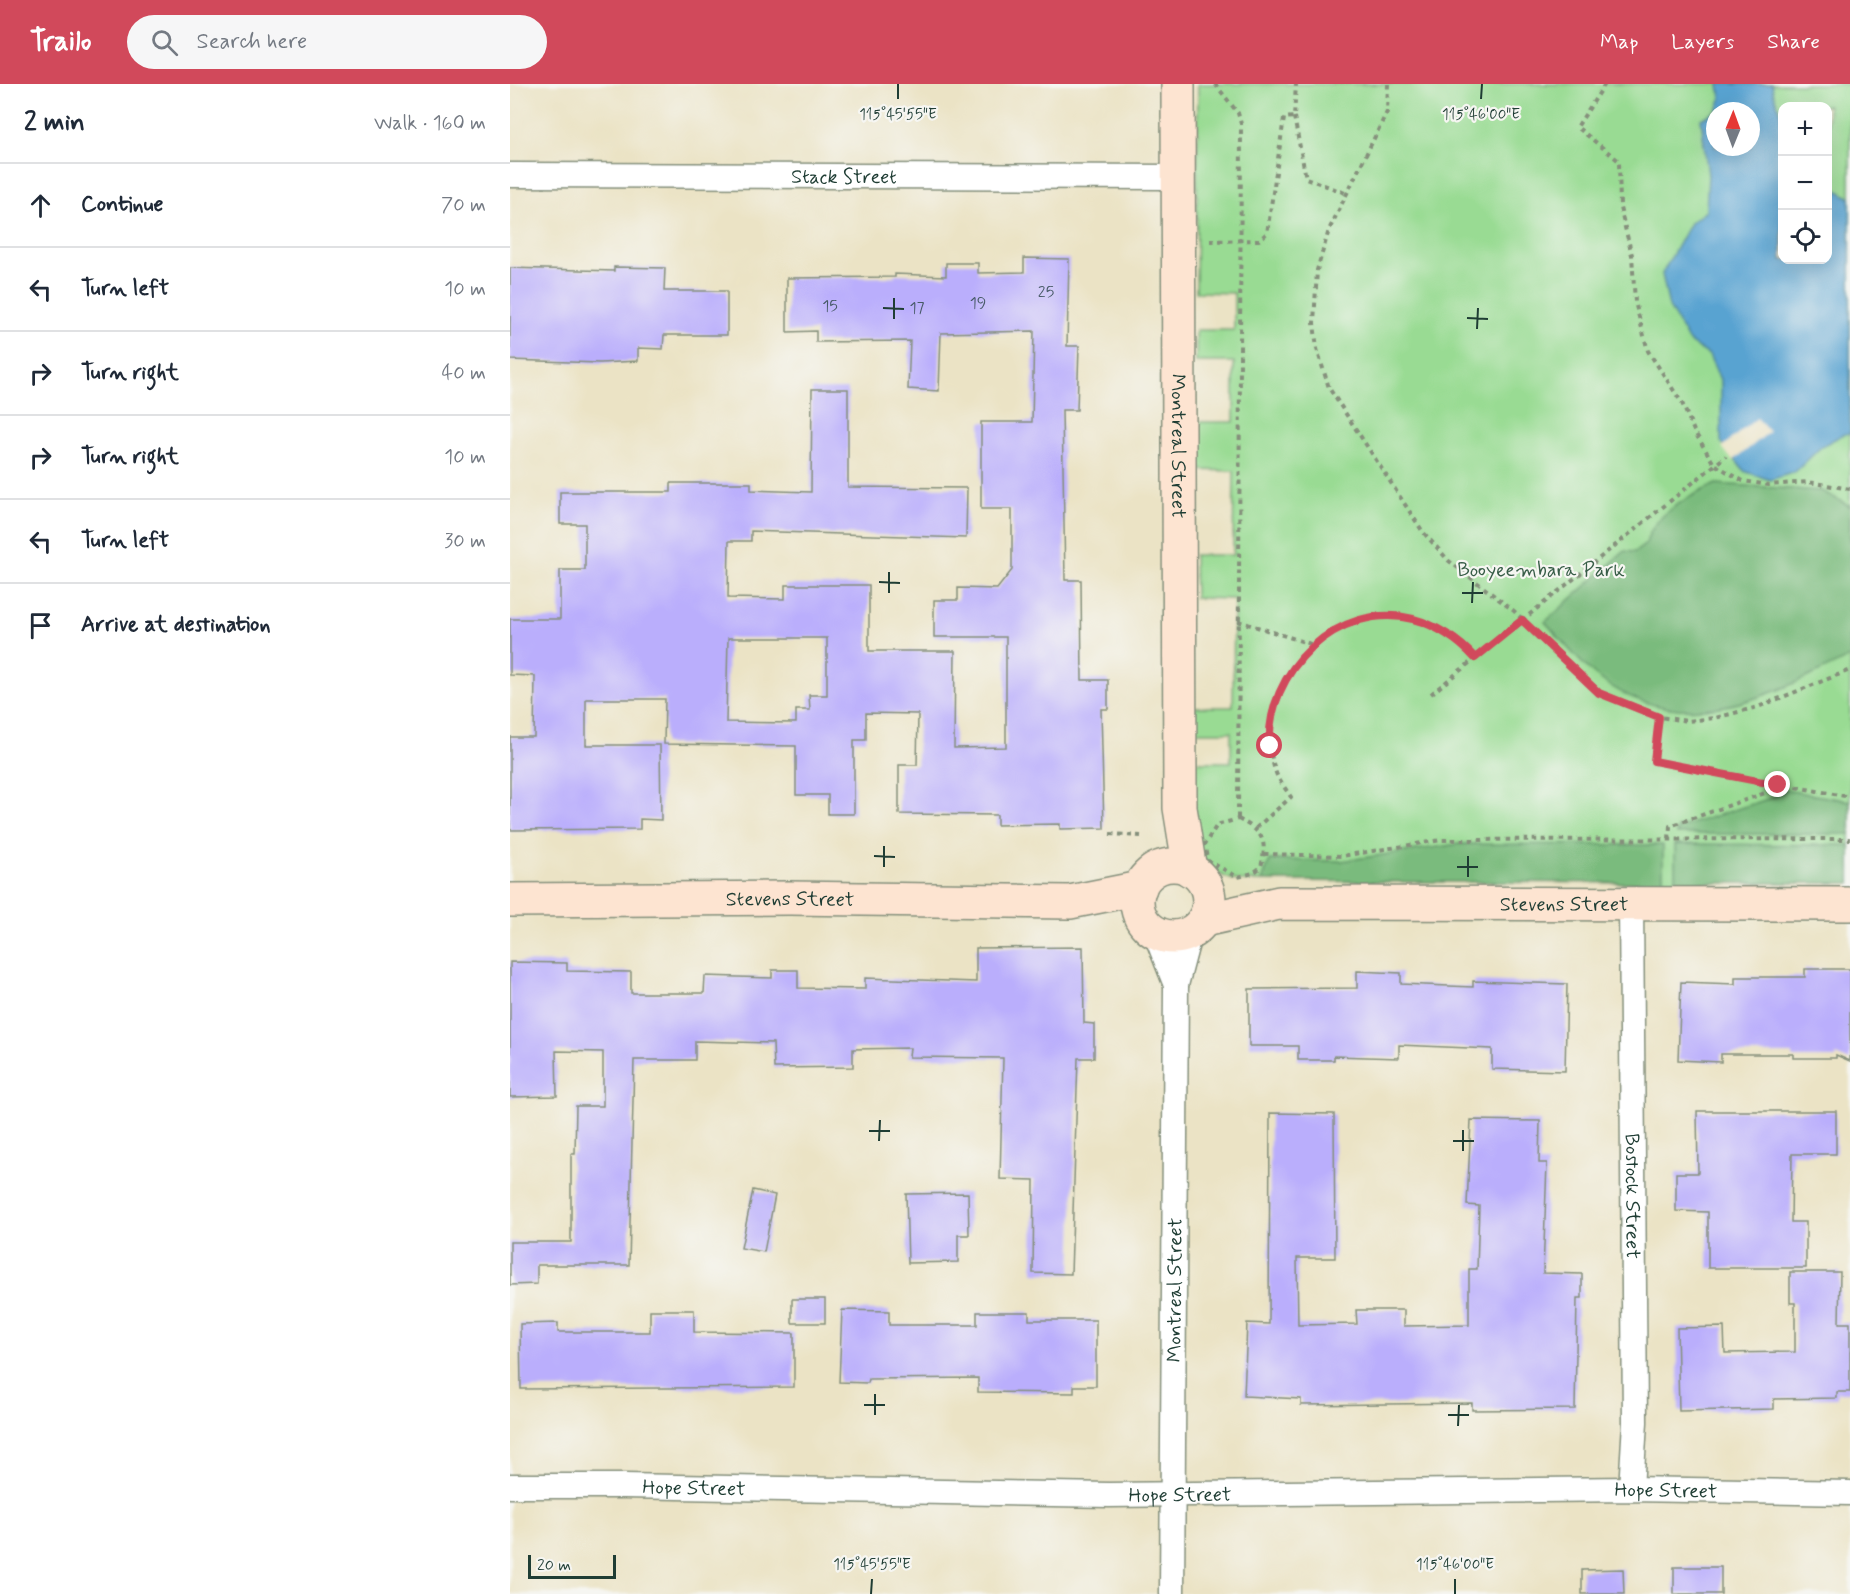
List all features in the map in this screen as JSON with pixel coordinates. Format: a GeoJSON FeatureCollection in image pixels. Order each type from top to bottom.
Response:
{"type":"FeatureCollection","features":[{"type":"Feature","properties":{"kind":"street","name":"Montreal Street"},"geometry":{"type":"LineString","coordinates":[[1172,1594],[1176,985],[1165,894],[1180,808],[1178,84]]}},
{"type":"Feature","properties":{"kind":"street","name":"Stack Street"},"geometry":{"type":"LineString","coordinates":[[510,175],[1178,177]]}},
{"type":"Feature","properties":{"kind":"street","name":"Stevens Street"},"geometry":{"type":"LineString","coordinates":[[1165,894],[1173,937],[1197,926],[1279,903]]}},
{"type":"Feature","properties":{"kind":"street","name":"Stevens Street"},"geometry":{"type":"LineString","coordinates":[[510,900],[790,898],[1070,902],[1165,894],[1279,903],[1850,904]]}},
{"type":"Feature","properties":{"kind":"street"},"geometry":{"type":"LineString","coordinates":[[1165,894],[1209,903],[1197,926]]}},
{"type":"Feature","properties":{"kind":"street","name":"Bostock Street"},"geometry":{"type":"LineString","coordinates":[[1630,902],[1635,1410],[1631,1490]]}},
{"type":"Feature","properties":{"kind":"street","name":"Montreal Street"},"geometry":{"type":"LineString","coordinates":[[1176,985],[1197,926]]}},
{"type":"Feature","properties":{"kind":"street","name":"Hope Street"},"geometry":{"type":"LineString","coordinates":[[510,1486],[1173,1494],[1631,1490],[1850,1493]]}},
{"type":"Feature","properties":{"kind":"path"},"geometry":{"type":"LineString","coordinates":[[1215,84],[1238,112],[1241,124],[1238,819]]}},
{"type":"Feature","properties":{"kind":"path"},"geometry":{"type":"LineString","coordinates":[[1296,84],[1294,117],[1306,178],[1345,193]]}},
{"type":"Feature","properties":{"kind":"path"},"geometry":{"type":"LineString","coordinates":[[1388,84],[1387,112],[1345,193],[1329,230],[1317,270],[1314,296],[1317,349],[1329,388],[1423,532],[1449,561],[1522,620],[1599,693],[1659,717],[1688,721],[1715,718],[1758,707],[1850,670]]}},
{"type":"Feature","properties":{"kind":"path"},"geometry":{"type":"LineString","coordinates":[[1605,84],[1577,127],[1620,161],[1620,208],[1632,255],[1635,302],[1648,351],[1682,403],[1694,431],[1714,464],[1743,481],[1768,485],[1808,482],[1850,489]]}},
{"type":"Feature","properties":{"kind":"path"},"geometry":{"type":"LineString","coordinates":[[1208,241],[1259,240],[1267,233],[1284,118],[1294,117]]}},
{"type":"Feature","properties":{"kind":"path"},"geometry":{"type":"LineString","coordinates":[[1431,694],[1726,456]]}},
{"type":"Feature","properties":{"kind":"path"},"geometry":{"type":"LineString","coordinates":[[1256,828],[1291,796],[1276,775],[1269,727],[1280,691],[1291,668],[1314,645],[1335,630],[1359,621],[1384,616],[1413,618],[1438,629],[1464,646],[1475,658]]}},
{"type":"Feature","properties":{"kind":"path"},"geometry":{"type":"LineString","coordinates":[[1238,621],[1314,645]]}},
{"type":"Feature","properties":{"kind":"path"},"geometry":{"type":"LineString","coordinates":[[1659,717],[1654,761],[1850,797]]}},
{"type":"Feature","properties":{"kind":"path"},"geometry":{"type":"LineString","coordinates":[[1670,839],[1670,826],[1768,792],[1778,785]]}},
{"type":"Feature","properties":{"kind":"path"},"geometry":{"type":"LineString","coordinates":[[1238,819],[1256,828],[1263,842],[1264,854],[1261,867],[1253,873],[1238,877],[1208,861],[1204,845],[1208,834],[1216,825],[1238,819]]}},
{"type":"Feature","properties":{"kind":"path"},"geometry":{"type":"LineString","coordinates":[[1110,834],[1141,836]]}},
{"type":"Feature","properties":{"kind":"path"},"geometry":{"type":"LineString","coordinates":[[1264,854],[1342,856],[1441,840],[1850,839]]}},
{"type":"Feature","properties":{"kind":"green space","name":"Booyeembara Park"},"geometry":{"type":"Polygon","coordinates":[[[1198,84],[1850,84],[1850,883],[1239,881],[1220,875],[1207,864],[1199,851],[1195,835],[1194,762],[1231,762],[1231,732],[1194,732],[1195,707],[1233,707],[1234,599],[1195,598],[1194,555],[1233,555],[1234,471],[1195,470],[1196,422],[1234,422],[1234,362],[1196,362],[1196,330],[1234,330],[1234,293],[1196,292],[1198,84]]]}},
{"type":"Feature","properties":{"kind":"green space"},"geometry":{"type":"Polygon","coordinates":[[[1716,484],[1822,491],[1850,506],[1850,657],[1788,686],[1725,706],[1693,710],[1662,707],[1630,697],[1592,672],[1545,622],[1625,551],[1635,552],[1646,544],[1650,533],[1664,515],[1695,494],[1716,484]]]}},
{"type":"Feature","properties":{"kind":"green space"},"geometry":{"type":"Polygon","coordinates":[[[1785,790],[1850,801],[1850,834],[1676,834],[1678,828],[1774,797],[1785,790]]]}},
{"type":"Feature","properties":{"kind":"green space"},"geometry":{"type":"Polygon","coordinates":[[[1459,844],[1663,845],[1663,883],[1262,881],[1270,860],[1341,861],[1459,844]]]}},
{"type":"Feature","properties":{"kind":"green space"},"geometry":{"type":"Polygon","coordinates":[[[1675,844],[1850,845],[1850,883],[1675,883],[1675,844]]]}},
{"type":"Feature","properties":{"kind":"water"},"geometry":{"type":"Polygon","coordinates":[[[1719,84],[1772,84],[1778,107],[1778,264],[1832,264],[1832,183],[1837,190],[1850,198],[1850,433],[1822,446],[1795,472],[1770,480],[1744,471],[1721,442],[1721,382],[1709,355],[1689,342],[1669,307],[1662,274],[1690,223],[1706,211],[1708,175],[1701,119],[1706,116],[1706,156],[1760,156],[1760,102],[1720,102],[1719,84]]]}},
{"type":"Feature","properties":{"kind":"pier"},"geometry":{"type":"Polygon","coordinates":[[[1757,418],[1769,432],[1733,461],[1722,447],[1757,418]]]}},
{"type":"Feature","properties":{"kind":"building"},"geometry":{"type":"Polygon","coordinates":[[[1024,258],[1069,259],[1067,346],[1079,346],[1077,410],[1062,410],[1065,580],[1081,580],[1082,680],[1108,680],[1108,709],[1101,709],[1104,828],[1060,829],[1060,824],[997,825],[997,815],[899,814],[899,765],[917,765],[918,714],[866,713],[866,740],[854,740],[854,814],[828,814],[828,795],[796,795],[796,746],[664,744],[665,699],[586,699],[586,745],[660,745],[661,820],[640,819],[640,829],[510,830],[510,737],[534,737],[535,676],[510,675],[510,619],[560,619],[560,570],[585,570],[585,524],[560,524],[560,492],[671,492],[671,483],[751,483],[751,490],[811,492],[812,389],[848,389],[848,487],[967,488],[966,538],[751,531],[751,541],[729,541],[728,598],[785,599],[785,585],[869,585],[869,651],[955,651],[954,748],[1006,747],[1006,637],[934,637],[934,600],[958,600],[958,588],[997,589],[1012,570],[1012,509],[981,509],[981,422],[1032,422],[1034,331],[941,333],[939,391],[908,389],[910,341],[816,342],[816,331],[787,332],[787,278],[895,277],[895,274],[946,276],[946,263],[978,263],[978,273],[1024,272],[1024,258]],[[728,638],[726,722],[796,723],[796,710],[810,710],[809,695],[827,695],[827,638],[728,638]]]}},
{"type":"Feature","properties":{"kind":"building"},"geometry":{"type":"Polygon","coordinates":[[[614,267],[665,268],[664,291],[727,291],[727,335],[664,335],[663,349],[638,348],[638,361],[600,363],[510,360],[510,268],[614,271],[614,267]]]}},
{"type":"Feature","properties":{"kind":"building"},"geometry":{"type":"Polygon","coordinates":[[[1083,947],[1084,1023],[1094,1024],[1094,1058],[1078,1058],[1071,1274],[1033,1273],[1034,1180],[1000,1179],[1003,1058],[909,1057],[910,1048],[853,1049],[853,1067],[774,1068],[773,1043],[695,1041],[695,1060],[634,1060],[629,1265],[537,1265],[537,1284],[510,1285],[510,1242],[571,1242],[571,1154],[575,1154],[576,1106],[603,1106],[603,1052],[556,1051],[557,1096],[510,1097],[510,962],[567,963],[567,971],[631,972],[631,993],[704,993],[705,976],[772,978],[772,970],[798,970],[798,988],[865,989],[865,978],[976,982],[976,948],[1083,947]]]}},
{"type":"Feature","properties":{"kind":"building"},"geometry":{"type":"Polygon","coordinates":[[[1805,969],[1850,969],[1850,1061],[1836,1055],[1836,1058],[1793,1058],[1793,1054],[1721,1054],[1721,1062],[1678,1060],[1681,982],[1735,984],[1735,977],[1805,977],[1805,969]]]}},
{"type":"Feature","properties":{"kind":"building"},"geometry":{"type":"Polygon","coordinates":[[[1357,971],[1401,973],[1401,984],[1473,987],[1473,981],[1567,984],[1565,1071],[1492,1069],[1492,1049],[1399,1045],[1399,1058],[1334,1056],[1334,1060],[1298,1060],[1298,1046],[1249,1046],[1249,989],[1357,988],[1357,971]]]}},
{"type":"Feature","properties":{"kind":"building"},"geometry":{"type":"Polygon","coordinates":[[[1697,1111],[1836,1111],[1836,1154],[1792,1154],[1791,1222],[1806,1222],[1806,1268],[1708,1268],[1708,1212],[1676,1211],[1676,1173],[1698,1173],[1697,1111]]]}},
{"type":"Feature","properties":{"kind":"building"},"geometry":{"type":"Polygon","coordinates":[[[1270,1113],[1334,1114],[1335,1258],[1297,1258],[1298,1325],[1357,1324],[1356,1310],[1404,1310],[1404,1326],[1469,1325],[1469,1269],[1477,1269],[1479,1206],[1467,1205],[1471,1120],[1540,1121],[1539,1163],[1547,1163],[1543,1273],[1582,1274],[1582,1298],[1577,1298],[1575,1409],[1472,1410],[1472,1403],[1301,1405],[1301,1399],[1244,1396],[1247,1323],[1269,1324],[1270,1113]]]}},
{"type":"Feature","properties":{"kind":"building"},"geometry":{"type":"Polygon","coordinates":[[[753,1190],[775,1195],[764,1252],[741,1248],[753,1190]]]}},
{"type":"Feature","properties":{"kind":"building"},"geometry":{"type":"Polygon","coordinates":[[[968,1193],[969,1235],[958,1235],[958,1262],[908,1263],[906,1194],[968,1193]]]}},
{"type":"Feature","properties":{"kind":"building"},"geometry":{"type":"Polygon","coordinates":[[[1790,1272],[1840,1272],[1839,1323],[1850,1323],[1850,1392],[1837,1392],[1837,1398],[1774,1399],[1774,1409],[1679,1411],[1677,1328],[1724,1327],[1725,1353],[1795,1352],[1795,1303],[1790,1303],[1790,1272]]]}},
{"type":"Feature","properties":{"kind":"building"},"geometry":{"type":"Polygon","coordinates":[[[792,1299],[825,1299],[825,1323],[792,1323],[792,1299]]]}},
{"type":"Feature","properties":{"kind":"building"},"geometry":{"type":"Polygon","coordinates":[[[650,1310],[694,1310],[694,1332],[794,1333],[794,1387],[521,1389],[520,1324],[558,1323],[558,1332],[650,1332],[650,1310]]]}},
{"type":"Feature","properties":{"kind":"building"},"geometry":{"type":"Polygon","coordinates":[[[842,1310],[889,1311],[889,1325],[977,1325],[977,1312],[1029,1312],[1029,1320],[1096,1320],[1096,1386],[1074,1386],[1074,1393],[978,1392],[978,1378],[869,1379],[868,1383],[839,1382],[842,1310]]]}},
{"type":"Feature","properties":{"kind":"building"},"geometry":{"type":"Polygon","coordinates":[[[1674,1567],[1721,1567],[1721,1594],[1674,1594],[1674,1567]]]}},
{"type":"Feature","properties":{"kind":"building"},"geometry":{"type":"Polygon","coordinates":[[[1623,1569],[1624,1594],[1582,1594],[1582,1570],[1623,1569]]]}},
{"type":"Feature","properties":{"kind":"route"},"geometry":{"type":"LineString","coordinates":[[1270,746],[1269,727],[1280,691],[1291,668],[1314,645],[1335,630],[1359,621],[1384,616],[1413,618],[1438,629],[1464,646],[1475,658],[1522,620],[1599,693],[1659,717],[1654,761],[1778,785]]}}]}
